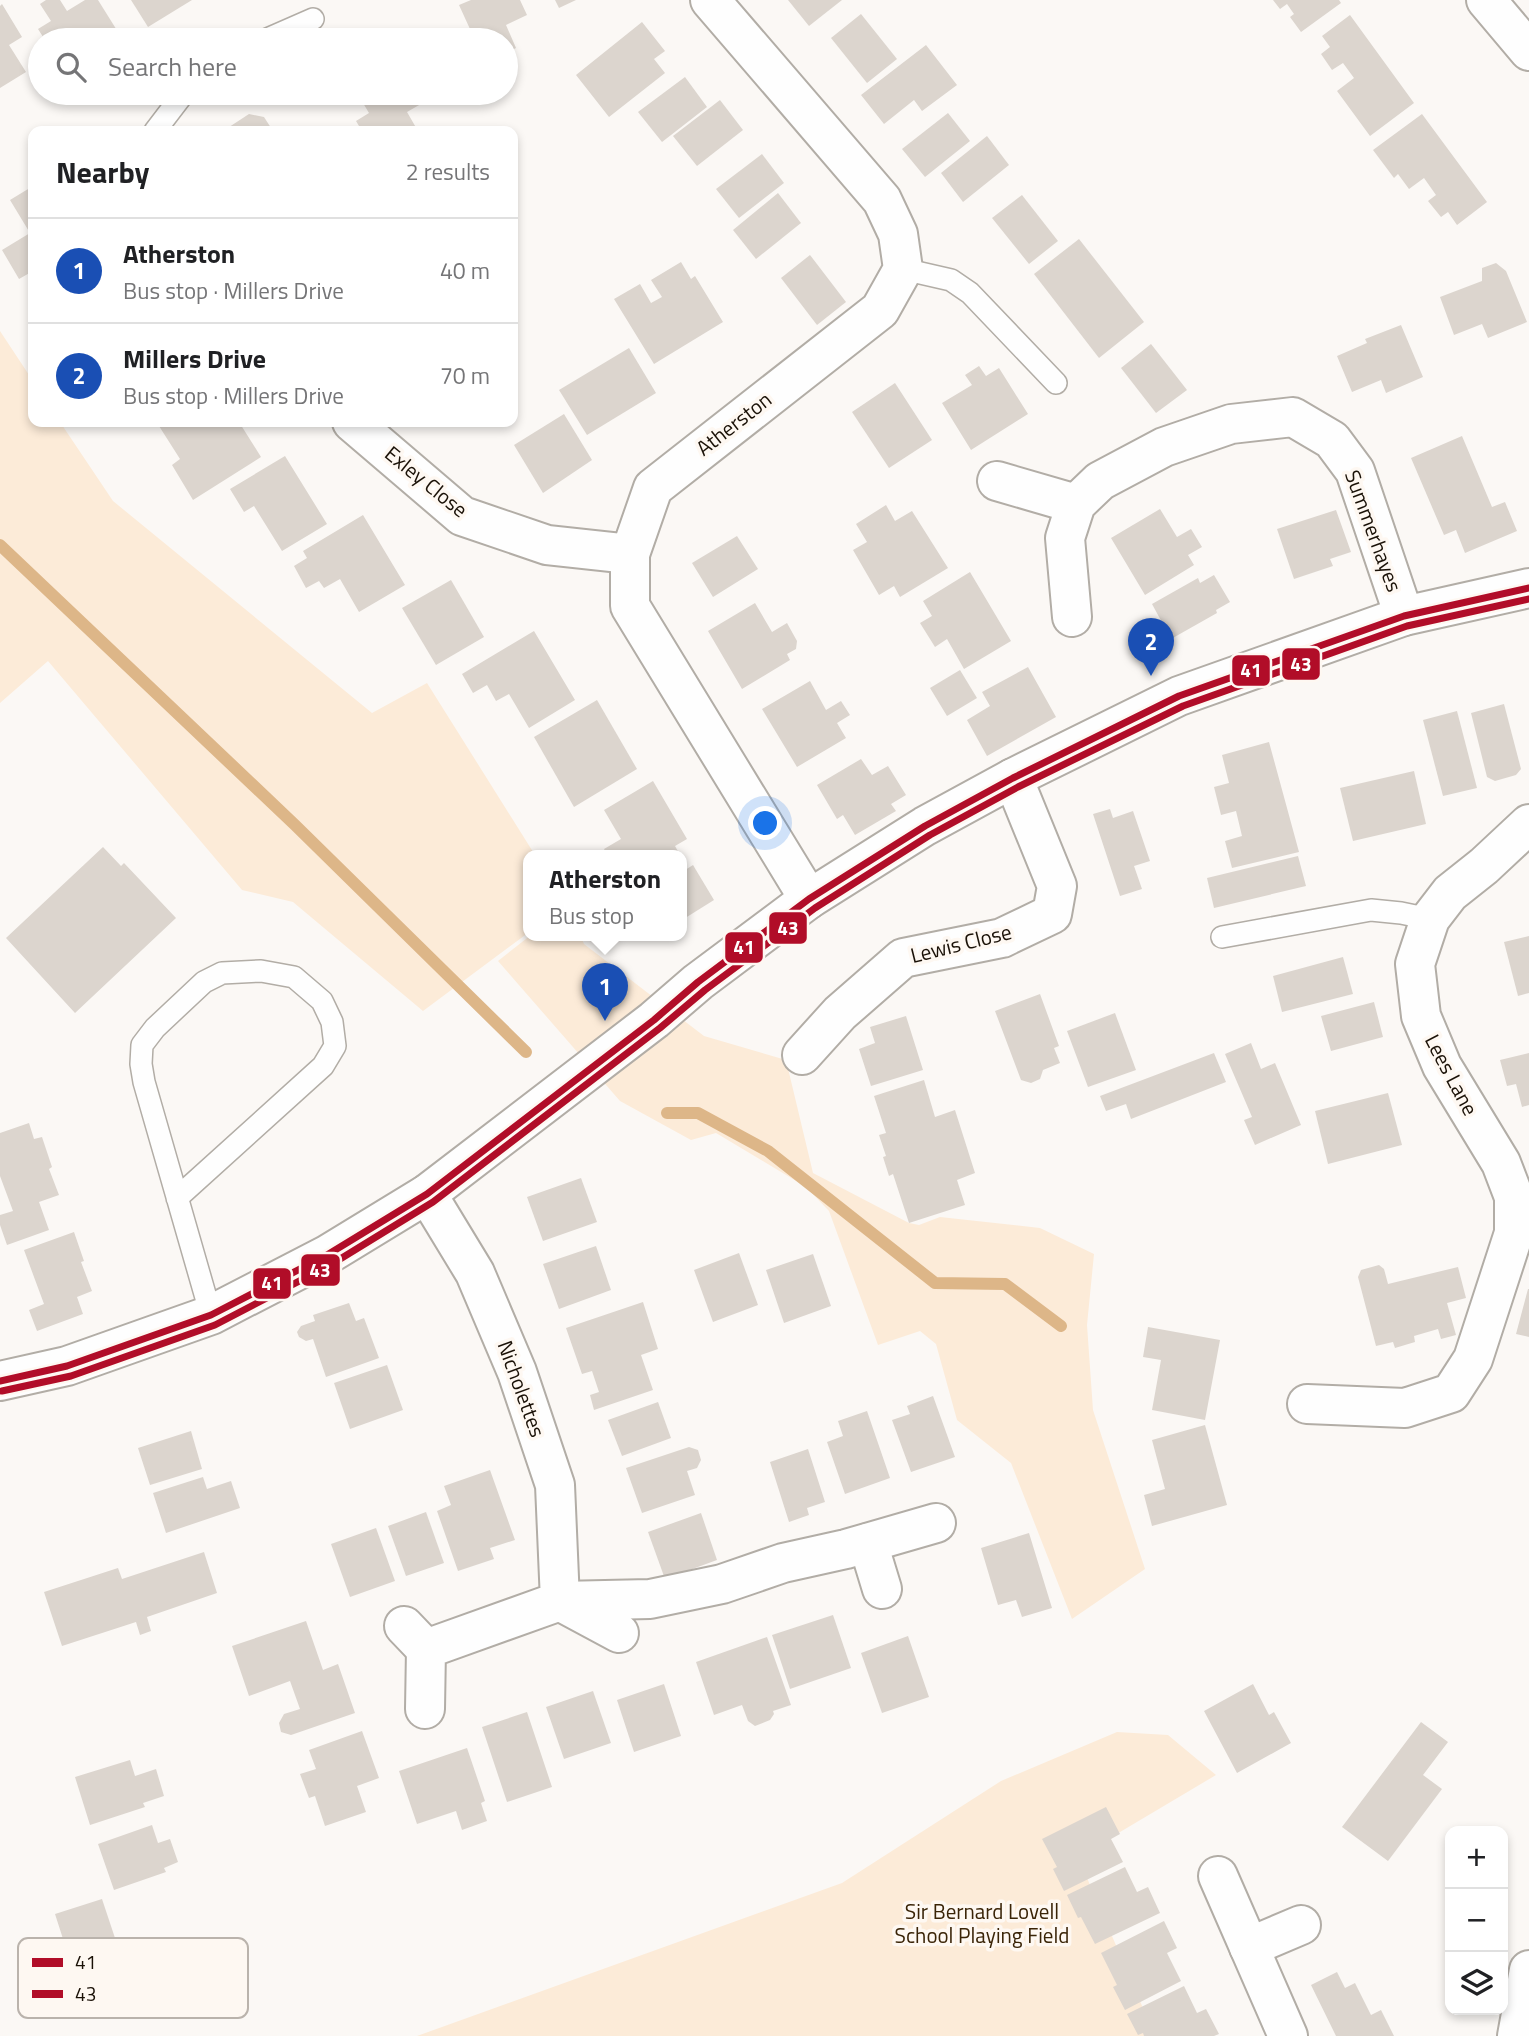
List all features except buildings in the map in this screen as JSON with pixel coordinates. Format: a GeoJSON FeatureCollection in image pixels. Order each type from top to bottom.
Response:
{"type":"FeatureCollection","features":[{"type":"Feature","properties":{"kind":"street"},"geometry":{"type":"LineString","coordinates":[[710,0],[882,200],[898,234],[903,269]]}},
{"type":"Feature","properties":{"kind":"street"},"geometry":{"type":"LineString","coordinates":[[1486,0],[1529,51]]}},
{"type":"Feature","properties":{"kind":"street","name":"Atherston"},"geometry":{"type":"LineString","coordinates":[[809,899],[630,606],[630,554],[653,488],[880,310],[903,269]]}},
{"type":"Feature","properties":{"kind":"street","name":"Summerhayes"},"geometry":{"type":"LineString","coordinates":[[1072,617],[1065,538],[1076,504],[1100,481],[1164,447],[1231,424],[1293,417],[1332,440],[1355,471],[1404,616]]}},
{"type":"Feature","properties":{"kind":"street","name":"Exley Close"},"geometry":{"type":"LineString","coordinates":[[358,427],[462,516],[547,545],[630,554]]}},
{"type":"Feature","properties":{"kind":"street"},"geometry":{"type":"LineString","coordinates":[[997,481],[1076,504]]}},
{"type":"Feature","properties":{"kind":"street"},"geometry":{"type":"LineString","coordinates":[[0,1381],[67,1366],[211,1315],[327,1255],[427,1194],[643,1028],[698,982],[809,899],[925,825],[1013,778],[1179,696],[1404,616],[1529,588]]}},
{"type":"Feature","properties":{"kind":"street","name":"Lewis Close"},"geometry":{"type":"LineString","coordinates":[[802,1055],[840,1013],[903,958],[1002,938],[1052,914],[1057,886],[1013,778]]}},
{"type":"Feature","properties":{"kind":"street","name":"Lees Lane"},"geometry":{"type":"LineString","coordinates":[[1307,1404],[1405,1408],[1451,1392],[1473,1359],[1514,1233],[1521,1195],[1442,1066],[1421,1016],[1415,964],[1430,919],[1450,893],[1529,824]]}},
{"type":"Feature","properties":{"kind":"street","name":"Nicholettes"},"geometry":{"type":"LineString","coordinates":[[427,1194],[475,1273],[517,1372],[555,1485],[560,1601]]}},
{"type":"Feature","properties":{"kind":"street"},"geometry":{"type":"LineString","coordinates":[[425,1709],[415,1637],[560,1601],[650,1600],[722,1584],[783,1563],[868,1543],[936,1523]]}},
{"type":"Feature","properties":{"kind":"street"},"geometry":{"type":"LineString","coordinates":[[868,1543],[881,1589]]}},
{"type":"Feature","properties":{"kind":"street"},"geometry":{"type":"LineString","coordinates":[[560,1601],[619,1633]]}},
{"type":"Feature","properties":{"kind":"street"},"geometry":{"type":"LineString","coordinates":[[1218,1875],[1288,2036]]}},
{"type":"Feature","properties":{"kind":"street"},"geometry":{"type":"LineString","coordinates":[[1249,1947],[1301,1925]]}},
{"type":"Feature","properties":{"kind":"street"},"geometry":{"type":"LineString","coordinates":[[1517,2036],[1529,1970]]}},
{"type":"Feature","properties":{"kind":"lane"},"geometry":{"type":"LineString","coordinates":[[292,28],[313,19]]}},
{"type":"Feature","properties":{"kind":"lane"},"geometry":{"type":"LineString","coordinates":[[159,126],[175,105]]}},
{"type":"Feature","properties":{"kind":"lane"},"geometry":{"type":"LineString","coordinates":[[903,269],[951,280],[970,293],[1056,383]]}},
{"type":"Feature","properties":{"kind":"lane"},"geometry":{"type":"LineString","coordinates":[[1222,937],[1371,910],[1430,919]]}},
{"type":"Feature","properties":{"kind":"lane"},"geometry":{"type":"LineString","coordinates":[[177,1198],[323,1066],[335,1046],[331,1022],[322,1001],[294,977],[261,971],[222,973],[204,982],[155,1028],[142,1045],[144,1082],[177,1198],[211,1315]]}},
{"type":"Feature","properties":{"kind":"green space"},"geometry":{"type":"Polygon","coordinates":[[[0,331],[28,373],[28,427],[63,427],[113,501],[372,713],[427,683],[532,850],[523,850],[523,937],[423,1011],[293,902],[242,890],[48,661],[0,703],[0,331]]]}},
{"type":"Feature","properties":{"kind":"green space"},"geometry":{"type":"Polygon","coordinates":[[[523,941],[583,941],[704,1036],[786,1060],[813,1173],[909,1223],[919,1225],[940,1217],[1040,1228],[1094,1254],[1087,1325],[1093,1410],[1145,1569],[1072,1619],[1011,1463],[957,1420],[936,1344],[920,1331],[878,1345],[829,1211],[806,1187],[716,1133],[691,1140],[620,1101],[498,961],[523,941]]]}},
{"type":"Feature","properties":{"kind":"green space","name":"Sir Bernard Lovell School Playing Field"},"geometry":{"type":"Polygon","coordinates":[[[1117,1732],[1168,1735],[1216,1775],[1078,1857],[1155,2036],[417,2036],[842,1883],[1001,1781],[1117,1732]]]}},
{"type":"Feature","properties":{"kind":"waterway"},"geometry":{"type":"LineString","coordinates":[[0,545],[295,825],[526,1052]]}},
{"type":"Feature","properties":{"kind":"waterway"},"geometry":{"type":"LineString","coordinates":[[667,1113],[698,1113],[768,1151],[935,1283],[1005,1284],[1061,1326]]}},
{"type":"Feature","properties":{"kind":"transit line","name":"41"},"geometry":{"type":"LineString","coordinates":[[0,1381],[67,1366],[211,1315],[327,1255],[427,1194],[654,1020],[698,982],[809,899],[925,826],[1013,778],[1179,696],[1404,616],[1529,588]]}},
{"type":"Feature","properties":{"kind":"transit line","name":"43"},"geometry":{"type":"LineString","coordinates":[[2,1391],[71,1376],[215,1325],[332,1264],[433,1202],[660,1028],[705,990],[815,908],[930,835],[1018,787],[1183,706],[1407,626],[1529,599]]}},
{"type":"Feature","properties":{"kind":"place","name":"Millers Drive"},"geometry":{"type":"Point","coordinates":[1151,676]}},
{"type":"Feature","properties":{"kind":"place","name":"Atherston"},"geometry":{"type":"Point","coordinates":[605,1021]}}]}
